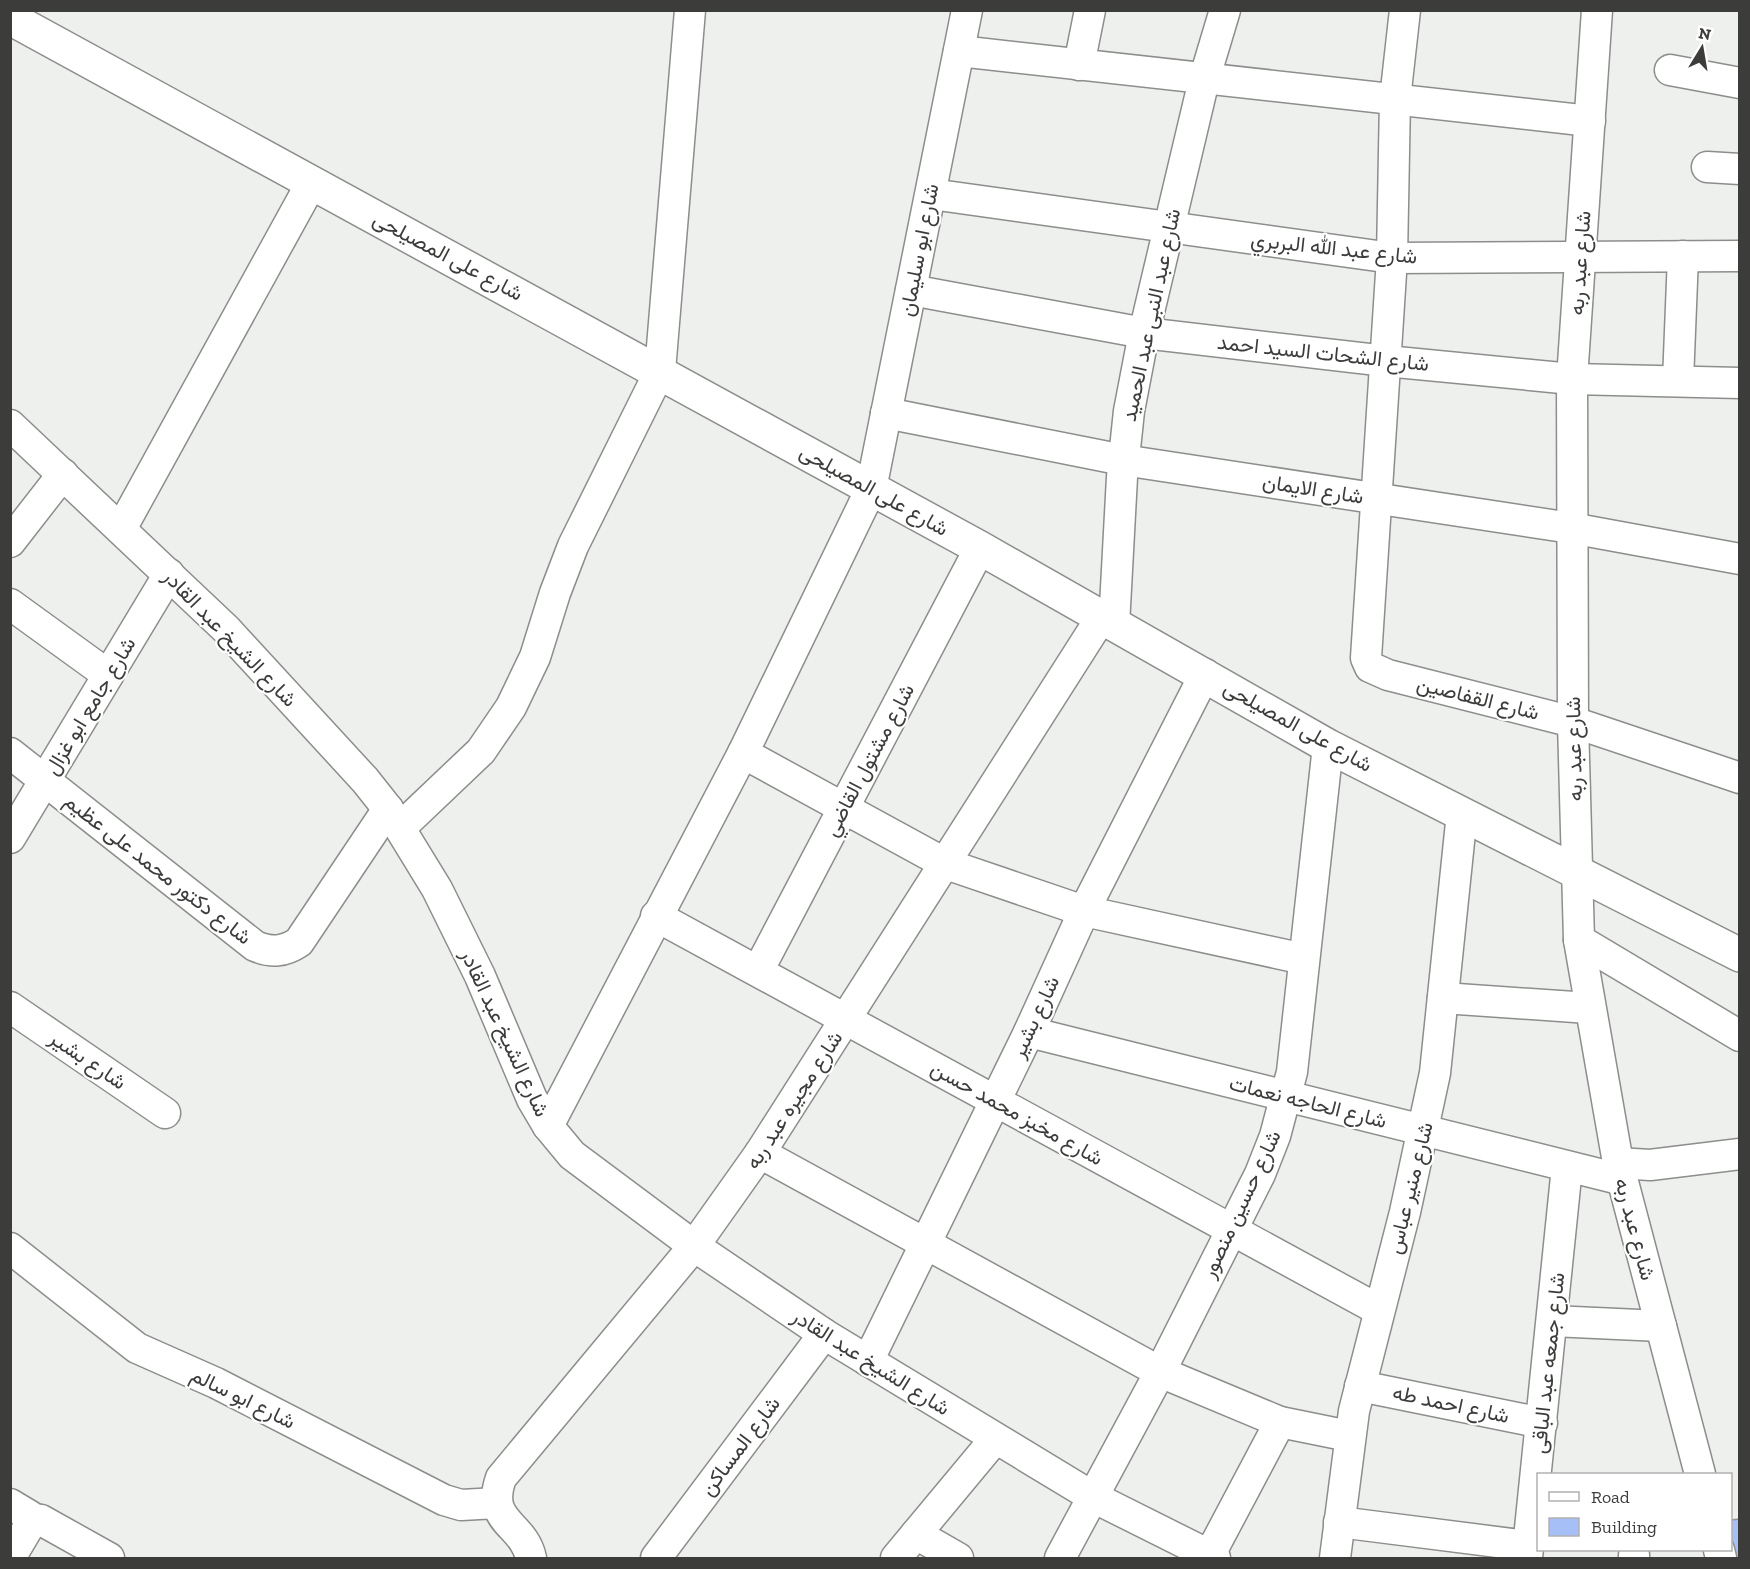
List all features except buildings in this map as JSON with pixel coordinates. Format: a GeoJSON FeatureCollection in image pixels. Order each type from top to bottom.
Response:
{"type":"FeatureCollection","features":[{"type":"Feature","properties":{"kind":"street"},"geometry":{"type":"LineString","coordinates":[[660,371],[690,10]]}},
{"type":"Feature","properties":{"kind":"street","name":"شارع ابو سليمان"},"geometry":{"type":"LineString","coordinates":[[548,1126],[743,753],[871,489],[967,10]]}},
{"type":"Feature","properties":{"kind":"street"},"geometry":{"type":"LineString","coordinates":[[1079,65],[1090,10]]}},
{"type":"Feature","properties":{"kind":"street","name":"شارع عبد النبى عبد الحميد"},"geometry":{"type":"LineString","coordinates":[[1107,621],[1123,460],[1144,333],[1204,80],[1225,10]]}},
{"type":"Feature","properties":{"kind":"street"},"geometry":{"type":"LineString","coordinates":[[1376,498],[1392,258],[1395,99],[1405,10]]}},
{"type":"Feature","properties":{"kind":"street","name":"شارع عبد ربه"},"geometry":{"type":"LineString","coordinates":[[1597,10],[1572,379],[1573,722],[1579,940],[1589,1008],[1620,1172],[1700,1473]]}},
{"type":"Feature","properties":{"kind":"street","name":"شارع على المصيلحى"},"geometry":{"type":"LineString","coordinates":[[10,18],[660,371],[1205,674],[1328,746],[1740,955]]}},
{"type":"Feature","properties":{"kind":"street"},"geometry":{"type":"LineString","coordinates":[[959,51],[1204,80],[1590,121]]}},
{"type":"Feature","properties":{"kind":"street"},"geometry":{"type":"LineString","coordinates":[[1670,70],[1740,83]]}},
{"type":"Feature","properties":{"kind":"street"},"geometry":{"type":"LineString","coordinates":[[1707,167],[1740,169]]}},
{"type":"Feature","properties":{"kind":"street"},"geometry":{"type":"LineString","coordinates":[[121,530],[312,182]]}},
{"type":"Feature","properties":{"kind":"street","name":"شارع عبد الله البربري"},"geometry":{"type":"LineString","coordinates":[[930,194],[1392,258],[1740,256]]}},
{"type":"Feature","properties":{"kind":"street"},"geometry":{"type":"LineString","coordinates":[[1678,381],[1683,256]]}},
{"type":"Feature","properties":{"kind":"street","name":"شارع الشحات السيد احمد"},"geometry":{"type":"LineString","coordinates":[[911,290],[1144,333],[1572,379],[1740,383]]}},
{"type":"Feature","properties":{"kind":"street","name":"شارع دكتور محمد على عظيم"},"geometry":{"type":"LineString","coordinates":[[10,753],[255,946],[278,952],[299,942],[394,818],[482,752],[511,707],[535,657],[555,593],[573,546],[660,371]]}},
{"type":"Feature","properties":{"kind":"street","name":"شارع الايمان"},"geometry":{"type":"LineString","coordinates":[[886,413],[1123,460],[1571,528],[1740,559]]}},
{"type":"Feature","properties":{"kind":"street","name":"شارع الشيخ عبد القادر"},"geometry":{"type":"LineString","coordinates":[[10,425],[226,629],[365,780],[394,818],[437,889],[480,976],[532,1099],[548,1126],[572,1155],[694,1246],[824,1334],[1093,1497],[1211,1558]]}},
{"type":"Feature","properties":{"kind":"street"},"geometry":{"type":"LineString","coordinates":[[10,542],[63,474]]}},
{"type":"Feature","properties":{"kind":"street","name":"شارع القفاصين"},"geometry":{"type":"LineString","coordinates":[[1376,498],[1366,650],[1366,658],[1370,667],[1388,675],[1573,722],[1740,778]]}},
{"type":"Feature","properties":{"kind":"street","name":"شارع مشتول القاضي"},"geometry":{"type":"LineString","coordinates":[[758,971],[980,548]]}},
{"type":"Feature","properties":{"kind":"street","name":"شارع جامع ابو غزال"},"geometry":{"type":"LineString","coordinates":[[10,838],[169,574]]}},
{"type":"Feature","properties":{"kind":"street"},"geometry":{"type":"LineString","coordinates":[[10,604],[108,675]]}},
{"type":"Feature","properties":{"kind":"street","name":"شارع مجيره عبد ربه"},"geometry":{"type":"LineString","coordinates":[[497,1503],[499,1484],[509,1467],[694,1246],[760,1153],[946,864],[1107,621]]}},
{"type":"Feature","properties":{"kind":"street","name":"شارع بشير"},"geometry":{"type":"LineString","coordinates":[[868,1361],[996,1101],[1084,911],[1205,674]]}},
{"type":"Feature","properties":{"kind":"street","name":"شارع حسين منصور"},"geometry":{"type":"LineString","coordinates":[[1060,1558],[1160,1372],[1260,1174],[1275,1136],[1292,1072],[1328,746]]}},
{"type":"Feature","properties":{"kind":"street"},"geometry":{"type":"LineString","coordinates":[[743,753],[946,864],[1084,911],[1304,959]]}},
{"type":"Feature","properties":{"kind":"street","name":"شارع منير عباس"},"geometry":{"type":"LineString","coordinates":[[1335,1558],[1350,1436],[1360,1386],[1424,1131],[1435,1073],[1462,813]]}},
{"type":"Feature","properties":{"kind":"street","name":"شارع مخبز محمد حسن"},"geometry":{"type":"LineString","coordinates":[[656,916],[1379,1310]]}},
{"type":"Feature","properties":{"kind":"street"},"geometry":{"type":"LineString","coordinates":[[1579,940],[1740,1036]]}},
{"type":"Feature","properties":{"kind":"street"},"geometry":{"type":"LineString","coordinates":[[1443,998],[1589,1008]]}},
{"type":"Feature","properties":{"kind":"street","name":"شارع بشير"},"geometry":{"type":"LineString","coordinates":[[10,1007],[165,1113]]}},
{"type":"Feature","properties":{"kind":"street","name":"شارع الحاجه نعمات"},"geometry":{"type":"LineString","coordinates":[[1029,1032],[1567,1167],[1620,1172],[1650,1165],[1740,1154]]}},
{"type":"Feature","properties":{"kind":"street"},"geometry":{"type":"LineString","coordinates":[[760,1153],[1160,1372],[1280,1422],[1350,1436]]}},
{"type":"Feature","properties":{"kind":"street","name":"شارع جمعه عبد الباقى"},"geometry":{"type":"LineString","coordinates":[[1527,1552],[1567,1167]]}},
{"type":"Feature","properties":{"kind":"street","name":"شارع ابو سالم"},"geometry":{"type":"LineString","coordinates":[[10,1248],[118,1335],[157,1359],[216,1383],[444,1500],[461,1505],[497,1503]]}},
{"type":"Feature","properties":{"kind":"street"},"geometry":{"type":"LineString","coordinates":[[1552,1321],[1661,1326]]}},
{"type":"Feature","properties":{"kind":"street","name":"شارع المساكن"},"geometry":{"type":"LineString","coordinates":[[656,1558],[824,1334]]}},
{"type":"Feature","properties":{"kind":"street","name":"شارع احمد طه"},"geometry":{"type":"LineString","coordinates":[[1360,1386],[1542,1423]]}},
{"type":"Feature","properties":{"kind":"street"},"geometry":{"type":"LineString","coordinates":[[1211,1558],[1280,1422]]}},
{"type":"Feature","properties":{"kind":"street"},"geometry":{"type":"LineString","coordinates":[[896,1558],[995,1438]]}},
{"type":"Feature","properties":{"kind":"street"},"geometry":{"type":"LineString","coordinates":[[497,1503],[501,1517],[526,1544],[531,1558]]}},
{"type":"Feature","properties":{"kind":"street"},"geometry":{"type":"LineString","coordinates":[[10,1558],[24,1516],[42,1520],[109,1558]]}},
{"type":"Feature","properties":{"kind":"street"},"geometry":{"type":"LineString","coordinates":[[1340,1522],[1527,1552]]}},
{"type":"Feature","properties":{"kind":"street"},"geometry":{"type":"LineString","coordinates":[[916,1534],[958,1558]]}}]}
